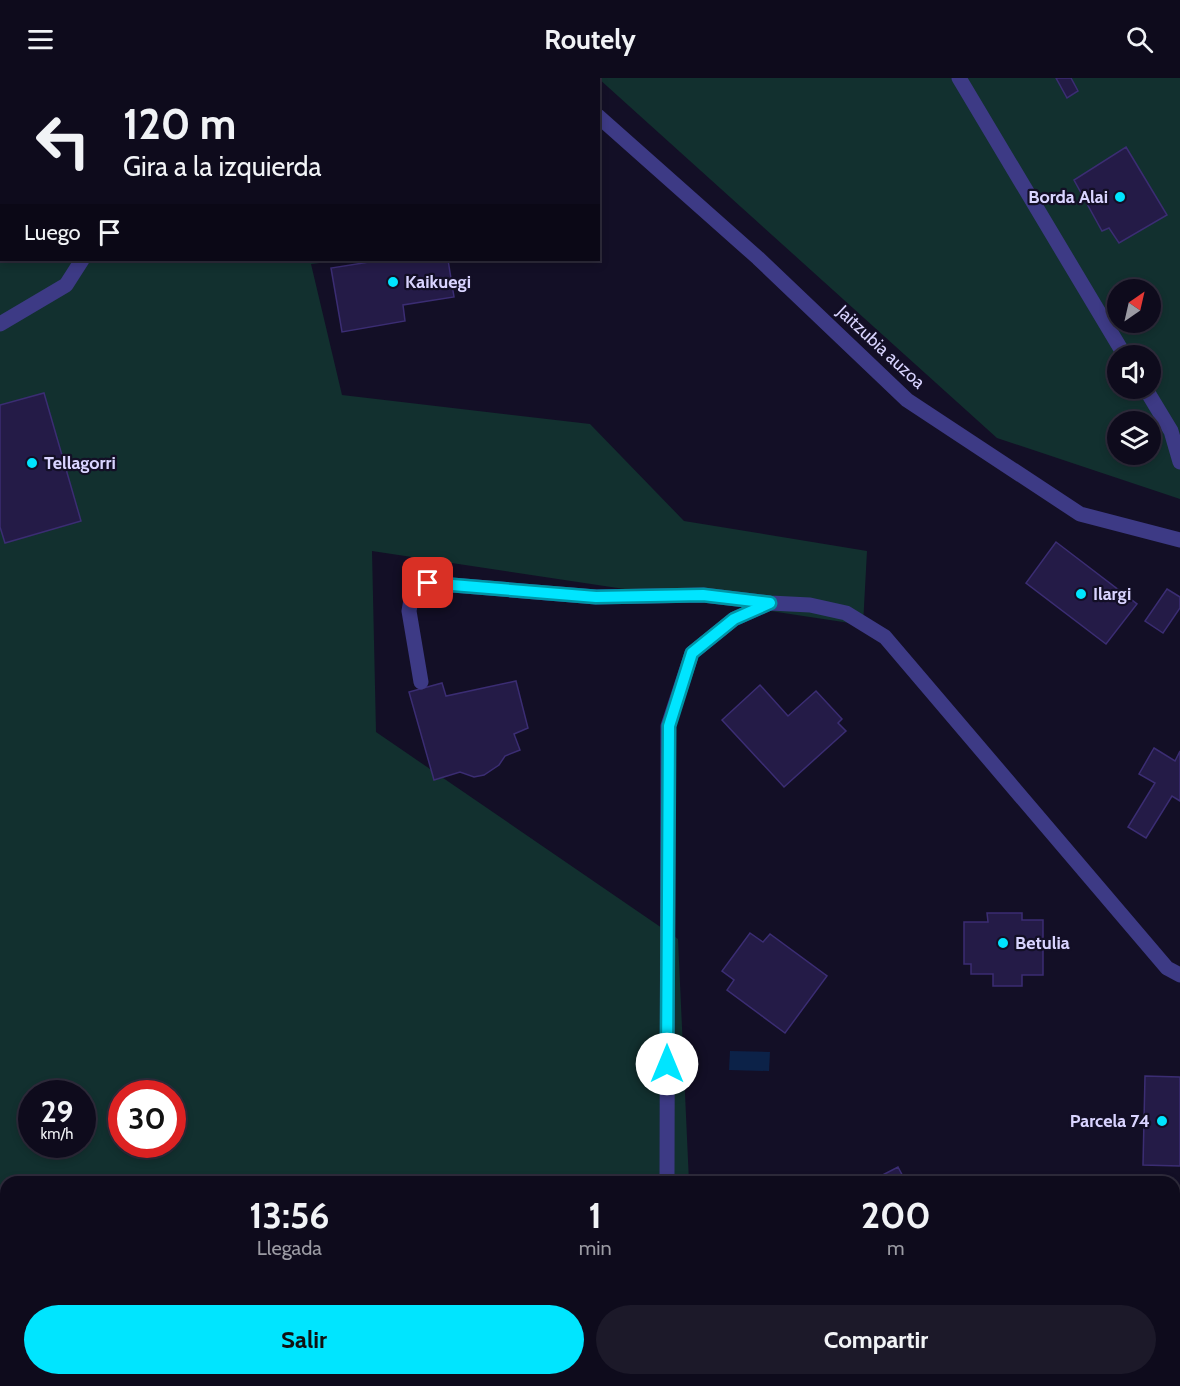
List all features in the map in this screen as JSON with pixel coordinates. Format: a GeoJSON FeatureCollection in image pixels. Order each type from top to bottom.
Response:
{"type":"FeatureCollection","features":[{"type":"Feature","properties":{"kind":"street"},"geometry":{"type":"LineString","coordinates":[[959,78],[1118,345]]}},
{"type":"Feature","properties":{"kind":"street","name":"Jaitzubia auzoa"},"geometry":{"type":"LineString","coordinates":[[600,118],[758,258],[907,400],[1080,514],[1180,540]]}},
{"type":"Feature","properties":{"kind":"street"},"geometry":{"type":"LineString","coordinates":[[0,324],[66,285],[81,261]]}},
{"type":"Feature","properties":{"kind":"street"},"geometry":{"type":"LineString","coordinates":[[1152,399],[1171,431],[1180,462]]}},
{"type":"Feature","properties":{"kind":"street"},"geometry":{"type":"LineString","coordinates":[[421,682],[409,611],[412,594],[428,583],[596,597],[703,595],[770,603],[810,604],[846,613],[885,637],[1167,968],[1180,975]]}},
{"type":"Feature","properties":{"kind":"street"},"geometry":{"type":"LineString","coordinates":[[667,1176],[669,726],[692,653],[734,619],[770,603]]}},
{"type":"Feature","properties":{"kind":"green space"},"geometry":{"type":"Polygon","coordinates":[[[600,78],[1180,78],[1180,499],[997,438],[600,80],[600,78]]]}},
{"type":"Feature","properties":{"kind":"green space"},"geometry":{"type":"Polygon","coordinates":[[[0,261],[336,261],[311,264],[342,395],[590,424],[684,521],[867,551],[863,625],[372,551],[376,732],[678,939],[689,1176],[0,1176],[0,261]]]}},
{"type":"Feature","properties":{"kind":"water"},"geometry":{"type":"Polygon","coordinates":[[[730,1051],[770,1052],[769,1071],[729,1070],[730,1051]]]}},
{"type":"Feature","properties":{"kind":"building"},"geometry":{"type":"Polygon","coordinates":[[[1056,78],[1071,78],[1078,91],[1067,98],[1056,78]]]}},
{"type":"Feature","properties":{"kind":"building","name":"Borda Alai"},"geometry":{"type":"Polygon","coordinates":[[[1126,147],[1167,215],[1119,243],[1109,228],[1102,231],[1074,180],[1126,147]]]}},
{"type":"Feature","properties":{"kind":"building","name":"Kaikuegi"},"geometry":{"type":"Polygon","coordinates":[[[376,261],[448,261],[454,297],[403,305],[405,321],[342,332],[331,268],[376,261]]]}},
{"type":"Feature","properties":{"kind":"building","name":"Tellagorri"},"geometry":{"type":"Polygon","coordinates":[[[44,393],[81,521],[5,543],[0,527],[0,405],[44,393]]]}},
{"type":"Feature","properties":{"kind":"building","name":"Ilargi"},"geometry":{"type":"Polygon","coordinates":[[[1056,542],[1137,604],[1106,644],[1026,583],[1056,542]]]}},
{"type":"Feature","properties":{"kind":"building"},"geometry":{"type":"Polygon","coordinates":[[[1167,589],[1180,597],[1180,608],[1163,633],[1145,621],[1167,589]]]}},
{"type":"Feature","properties":{"kind":"building"},"geometry":{"type":"Polygon","coordinates":[[[516,681],[528,728],[514,734],[520,750],[505,756],[499,765],[484,775],[474,777],[460,772],[434,780],[409,692],[442,683],[446,696],[516,681]]]}},
{"type":"Feature","properties":{"kind":"building"},"geometry":{"type":"Polygon","coordinates":[[[760,685],[788,716],[816,691],[842,719],[838,723],[846,731],[784,787],[722,720],[760,685]]]}},
{"type":"Feature","properties":{"kind":"building"},"geometry":{"type":"Polygon","coordinates":[[[1154,748],[1175,761],[1180,751],[1180,801],[1172,796],[1146,838],[1128,827],[1155,783],[1139,774],[1154,748]]]}},
{"type":"Feature","properties":{"kind":"building","name":"Betulia"},"geometry":{"type":"Polygon","coordinates":[[[987,913],[1022,913],[1022,920],[1043,920],[1043,975],[1022,975],[1022,986],[993,986],[993,974],[971,974],[971,964],[964,964],[964,922],[988,922],[987,913]]]}},
{"type":"Feature","properties":{"kind":"building"},"geometry":{"type":"Polygon","coordinates":[[[750,933],[763,942],[770,934],[827,976],[785,1033],[727,990],[734,980],[722,971],[750,933]]]}},
{"type":"Feature","properties":{"kind":"building","name":"Parcela 74"},"geometry":{"type":"Polygon","coordinates":[[[1145,1076],[1180,1077],[1180,1166],[1143,1165],[1145,1076]]]}},
{"type":"Feature","properties":{"kind":"building"},"geometry":{"type":"Polygon","coordinates":[[[898,1167],[903,1176],[881,1176],[898,1167]]]}},
{"type":"Feature","properties":{"kind":"place","name":"Borda Alai"},"geometry":{"type":"Point","coordinates":[1120,197]}},
{"type":"Feature","properties":{"kind":"place","name":"Kaikuegi"},"geometry":{"type":"Point","coordinates":[393,282]}},
{"type":"Feature","properties":{"kind":"place","name":"Tellagorri"},"geometry":{"type":"Point","coordinates":[32,463]}},
{"type":"Feature","properties":{"kind":"place","name":"Ilargi"},"geometry":{"type":"Point","coordinates":[1081,594]}},
{"type":"Feature","properties":{"kind":"place","name":"Betulia"},"geometry":{"type":"Point","coordinates":[1003,943]}},
{"type":"Feature","properties":{"kind":"place","name":"Parcela 74"},"geometry":{"type":"Point","coordinates":[1162,1121]}},
{"type":"Feature","properties":{"kind":"route"},"geometry":{"type":"LineString","coordinates":[[428,583],[596,597],[703,595],[770,603],[734,619],[692,653],[669,726],[666,827],[667,1064]]}}]}
